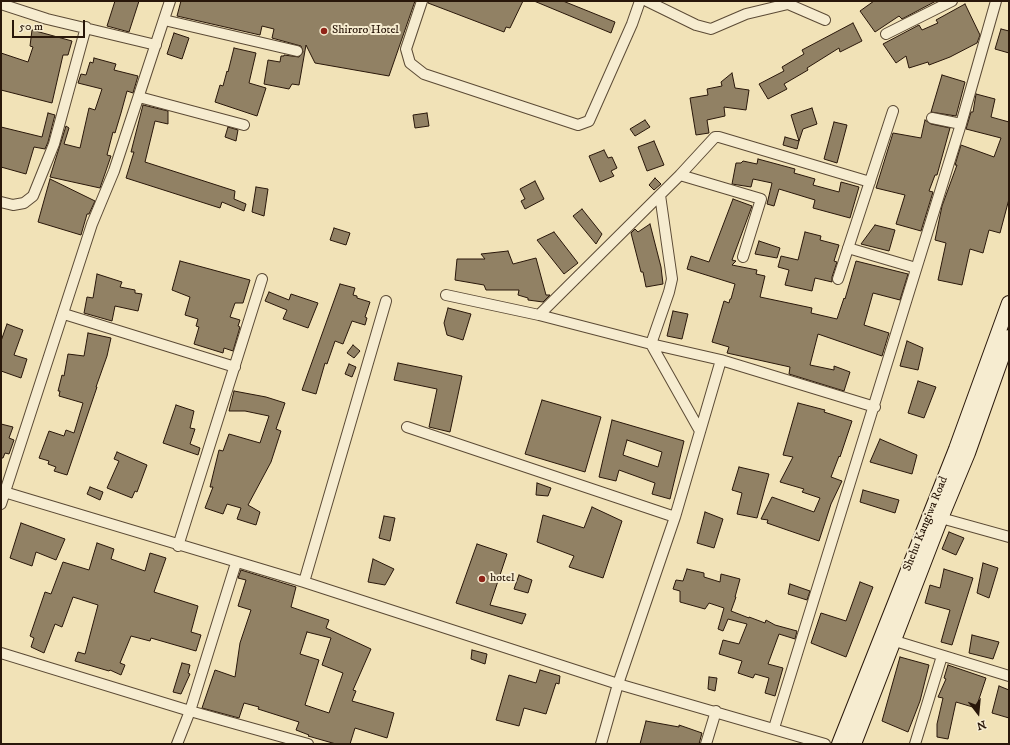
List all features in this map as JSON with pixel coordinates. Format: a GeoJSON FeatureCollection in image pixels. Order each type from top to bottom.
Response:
{"type":"FeatureCollection","features":[{"type":"Feature","properties":{"kind":"main road","name":"Shehu Kangiwa Road"},"geometry":{"type":"LineString","coordinates":[[854,744],[895,641],[941,518],[1009,303]]}},
{"type":"Feature","properties":{"kind":"main road","name":"Shehu Kangiwa Road"},"geometry":{"type":"LineString","coordinates":[[839,744],[1009,337]]}},
{"type":"Feature","properties":{"kind":"street"},"geometry":{"type":"LineString","coordinates":[[1,504],[3,492],[64,314],[92,224],[114,171],[170,1]]}},
{"type":"Feature","properties":{"kind":"street"},"geometry":{"type":"LineString","coordinates":[[422,1],[406,49],[410,63],[424,74],[578,125],[589,121],[632,24],[640,1]]}},
{"type":"Feature","properties":{"kind":"street"},"geometry":{"type":"LineString","coordinates":[[647,1],[696,25],[711,29],[746,14],[788,4],[824,20]]}},
{"type":"Feature","properties":{"kind":"street"},"geometry":{"type":"LineString","coordinates":[[886,34],[952,1]]}},
{"type":"Feature","properties":{"kind":"street"},"geometry":{"type":"LineString","coordinates":[[774,728],[875,407],[961,124],[996,1]]}},
{"type":"Feature","properties":{"kind":"street"},"geometry":{"type":"LineString","coordinates":[[1,4],[47,19],[86,27],[156,45]]}},
{"type":"Feature","properties":{"kind":"street"},"geometry":{"type":"LineString","coordinates":[[164,20],[296,51]]}},
{"type":"Feature","properties":{"kind":"street"},"geometry":{"type":"LineString","coordinates":[[1,202],[13,205],[24,203],[33,196],[54,144],[86,27]]}},
{"type":"Feature","properties":{"kind":"street"},"geometry":{"type":"LineString","coordinates":[[139,97],[244,125]]}},
{"type":"Feature","properties":{"kind":"street"},"geometry":{"type":"LineString","coordinates":[[838,279],[893,111]]}},
{"type":"Feature","properties":{"kind":"street"},"geometry":{"type":"LineString","coordinates":[[932,118],[961,124]]}},
{"type":"Feature","properties":{"kind":"street"},"geometry":{"type":"LineString","coordinates":[[539,315],[660,196],[711,140],[719,137],[870,182]]}},
{"type":"Feature","properties":{"kind":"street"},"geometry":{"type":"LineString","coordinates":[[680,175],[761,199],[743,257]]}},
{"type":"Feature","properties":{"kind":"street"},"geometry":{"type":"LineString","coordinates":[[660,196],[672,280],[651,344],[700,431]]}},
{"type":"Feature","properties":{"kind":"street"},"geometry":{"type":"LineString","coordinates":[[848,248],[916,268]]}},
{"type":"Feature","properties":{"kind":"street"},"geometry":{"type":"LineString","coordinates":[[178,546],[262,279]]}},
{"type":"Feature","properties":{"kind":"street"},"geometry":{"type":"LineString","coordinates":[[446,295],[539,315],[651,344],[721,360],[875,407]]}},
{"type":"Feature","properties":{"kind":"street"},"geometry":{"type":"LineString","coordinates":[[304,582],[386,301]]}},
{"type":"Feature","properties":{"kind":"street"},"geometry":{"type":"LineString","coordinates":[[64,314],[235,367]]}},
{"type":"Feature","properties":{"kind":"street"},"geometry":{"type":"LineString","coordinates":[[601,744],[618,684],[675,517],[721,360]]}},
{"type":"Feature","properties":{"kind":"street"},"geometry":{"type":"LineString","coordinates":[[407,427],[675,517]]}},
{"type":"Feature","properties":{"kind":"street"},"geometry":{"type":"LineString","coordinates":[[3,492],[178,546],[304,582],[618,684],[825,744]]}},
{"type":"Feature","properties":{"kind":"street"},"geometry":{"type":"LineString","coordinates":[[941,518],[1009,537]]}},
{"type":"Feature","properties":{"kind":"street"},"geometry":{"type":"LineString","coordinates":[[177,744],[190,711],[236,563]]}},
{"type":"Feature","properties":{"kind":"street"},"geometry":{"type":"LineString","coordinates":[[895,641],[1009,676]]}},
{"type":"Feature","properties":{"kind":"street"},"geometry":{"type":"LineString","coordinates":[[1,653],[190,711],[308,744]]}},
{"type":"Feature","properties":{"kind":"street"},"geometry":{"type":"LineString","coordinates":[[915,744],[942,656]]}},
{"type":"Feature","properties":{"kind":"street"},"geometry":{"type":"LineString","coordinates":[[706,744],[716,712]]}},
{"type":"Feature","properties":{"kind":"building"},"geometry":{"type":"Polygon","coordinates":[[[115,1],[139,1],[129,32],[107,26],[115,1]]]}},
{"type":"Feature","properties":{"kind":"building","name":"Shiroro Hotel"},"geometry":{"type":"Polygon","coordinates":[[[181,1],[415,1],[389,76],[315,63],[306,45],[299,85],[292,84],[289,89],[264,84],[268,60],[280,62],[281,56],[284,55],[299,57],[303,52],[301,46],[272,38],[274,29],[262,26],[260,35],[177,16],[181,1]]]}},
{"type":"Feature","properties":{"kind":"building"},"geometry":{"type":"Polygon","coordinates":[[[428,1],[523,1],[510,28],[506,27],[504,32],[428,3],[428,1]]]}},
{"type":"Feature","properties":{"kind":"building"},"geometry":{"type":"Polygon","coordinates":[[[534,1],[563,1],[615,22],[611,33],[534,1]]]}},
{"type":"Feature","properties":{"kind":"building"},"geometry":{"type":"Polygon","coordinates":[[[874,1],[936,1],[902,19],[899,16],[875,32],[860,11],[874,1]]]}},
{"type":"Feature","properties":{"kind":"building"},"geometry":{"type":"Polygon","coordinates":[[[965,4],[980,35],[977,43],[950,57],[929,65],[928,62],[909,68],[906,56],[896,63],[883,44],[919,25],[922,30],[938,23],[936,20],[965,4]]]}},
{"type":"Feature","properties":{"kind":"building"},"geometry":{"type":"Polygon","coordinates":[[[853,23],[862,41],[840,52],[839,48],[807,68],[808,70],[784,84],[787,89],[768,99],[759,84],[784,71],[782,67],[804,54],[802,50],[853,23]]]}},
{"type":"Feature","properties":{"kind":"building"},"geometry":{"type":"Polygon","coordinates":[[[1001,29],[1009,31],[1009,53],[995,49],[1001,29]]]}},
{"type":"Feature","properties":{"kind":"building"},"geometry":{"type":"Polygon","coordinates":[[[32,30],[72,41],[68,55],[63,55],[52,103],[1,90],[1,53],[28,62],[33,47],[30,46],[32,30]]]}},
{"type":"Feature","properties":{"kind":"building"},"geometry":{"type":"Polygon","coordinates":[[[174,33],[189,38],[182,59],[167,54],[174,33]]]}},
{"type":"Feature","properties":{"kind":"building"},"geometry":{"type":"Polygon","coordinates":[[[234,48],[256,53],[249,83],[266,88],[257,116],[215,102],[220,85],[223,86],[227,71],[228,72],[234,48]]]}},
{"type":"Feature","properties":{"kind":"building"},"geometry":{"type":"Polygon","coordinates":[[[94,58],[116,64],[114,70],[138,76],[133,93],[127,91],[115,133],[113,132],[107,155],[111,156],[100,188],[50,177],[66,126],[69,128],[64,144],[80,148],[89,108],[95,110],[102,89],[78,83],[81,74],[86,75],[90,62],[93,63],[94,58]]]}},
{"type":"Feature","properties":{"kind":"building"},"geometry":{"type":"Polygon","coordinates":[[[732,73],[735,88],[749,90],[746,110],[724,107],[725,116],[707,120],[709,133],[696,135],[690,98],[708,95],[707,89],[722,86],[721,82],[732,73]]]}},
{"type":"Feature","properties":{"kind":"building"},"geometry":{"type":"Polygon","coordinates":[[[942,75],[965,82],[956,116],[931,112],[942,75]]]}},
{"type":"Feature","properties":{"kind":"building"},"geometry":{"type":"Polygon","coordinates":[[[976,94],[995,99],[991,117],[1009,122],[1009,199],[1000,233],[989,230],[983,253],[970,249],[962,285],[938,280],[946,243],[935,240],[942,206],[957,165],[955,165],[961,145],[994,157],[1001,138],[966,129],[971,112],[973,112],[976,94]]]}},
{"type":"Feature","properties":{"kind":"building"},"geometry":{"type":"Polygon","coordinates":[[[143,105],[168,111],[168,124],[155,121],[145,162],[235,191],[234,199],[246,204],[244,211],[222,202],[220,208],[126,178],[134,152],[131,152],[143,105]]]}},
{"type":"Feature","properties":{"kind":"building"},"geometry":{"type":"Polygon","coordinates":[[[812,108],[817,124],[803,129],[799,141],[791,115],[812,108]]]}},
{"type":"Feature","properties":{"kind":"building"},"geometry":{"type":"Polygon","coordinates":[[[48,113],[55,115],[48,142],[45,149],[34,147],[26,174],[1,167],[1,127],[42,137],[48,113]]]}},
{"type":"Feature","properties":{"kind":"building"},"geometry":{"type":"Polygon","coordinates":[[[427,113],[429,126],[415,128],[413,115],[427,113]]]}},
{"type":"Feature","properties":{"kind":"building"},"geometry":{"type":"Polygon","coordinates":[[[645,120],[650,127],[635,136],[630,129],[645,120]]]}},
{"type":"Feature","properties":{"kind":"building"},"geometry":{"type":"Polygon","coordinates":[[[925,120],[931,124],[950,128],[937,175],[935,175],[929,191],[933,192],[921,231],[896,224],[905,195],[876,188],[893,133],[921,138],[925,120]]]}},
{"type":"Feature","properties":{"kind":"building"},"geometry":{"type":"Polygon","coordinates":[[[834,122],[847,125],[837,163],[824,159],[834,122]]]}},
{"type":"Feature","properties":{"kind":"building"},"geometry":{"type":"Polygon","coordinates":[[[228,127],[238,130],[236,141],[225,137],[228,127]]]}},
{"type":"Feature","properties":{"kind":"building"},"geometry":{"type":"Polygon","coordinates":[[[785,137],[799,141],[797,149],[783,145],[785,137]]]}},
{"type":"Feature","properties":{"kind":"building"},"geometry":{"type":"Polygon","coordinates":[[[654,141],[664,165],[647,171],[638,147],[654,141]]]}},
{"type":"Feature","properties":{"kind":"building"},"geometry":{"type":"Polygon","coordinates":[[[604,150],[608,158],[612,157],[617,168],[611,171],[614,176],[600,182],[589,156],[604,150]]]}},
{"type":"Feature","properties":{"kind":"building"},"geometry":{"type":"Polygon","coordinates":[[[758,159],[795,169],[794,173],[815,179],[813,185],[839,192],[841,182],[859,187],[850,218],[813,208],[815,200],[779,189],[774,206],[767,204],[772,183],[753,179],[751,187],[732,184],[736,163],[741,163],[743,161],[757,164],[758,159]]]}},
{"type":"Feature","properties":{"kind":"building"},"geometry":{"type":"Polygon","coordinates":[[[655,178],[661,184],[654,190],[649,185],[655,178]]]}},
{"type":"Feature","properties":{"kind":"building"},"geometry":{"type":"Polygon","coordinates":[[[50,179],[95,201],[89,214],[87,214],[81,235],[38,222],[50,179]]]}},
{"type":"Feature","properties":{"kind":"building"},"geometry":{"type":"Polygon","coordinates":[[[535,181],[544,199],[525,209],[521,201],[525,199],[520,189],[535,181]]]}},
{"type":"Feature","properties":{"kind":"building"},"geometry":{"type":"Polygon","coordinates":[[[256,187],[268,189],[264,216],[252,212],[256,187]]]}},
{"type":"Feature","properties":{"kind":"building"},"geometry":{"type":"Polygon","coordinates":[[[733,199],[752,206],[732,260],[736,261],[732,265],[757,270],[756,274],[765,276],[760,297],[812,308],[811,313],[837,319],[844,298],[845,299],[856,261],[908,274],[900,300],[873,293],[864,325],[889,333],[882,356],[818,334],[810,365],[834,370],[834,366],[850,372],[844,391],[789,374],[790,367],[727,353],[729,347],[712,342],[724,301],[729,303],[735,284],[687,269],[691,256],[709,262],[733,199]]]}},
{"type":"Feature","properties":{"kind":"building"},"geometry":{"type":"Polygon","coordinates":[[[582,209],[602,234],[596,244],[573,216],[582,209]]]}},
{"type":"Feature","properties":{"kind":"building"},"geometry":{"type":"Polygon","coordinates":[[[650,224],[661,267],[663,284],[646,287],[631,233],[635,229],[638,232],[650,224]]]}},
{"type":"Feature","properties":{"kind":"building"},"geometry":{"type":"Polygon","coordinates":[[[875,225],[895,230],[889,251],[861,244],[875,225]]]}},
{"type":"Feature","properties":{"kind":"building"},"geometry":{"type":"Polygon","coordinates":[[[334,228],[350,233],[346,245],[330,240],[334,228]]]}},
{"type":"Feature","properties":{"kind":"building"},"geometry":{"type":"Polygon","coordinates":[[[554,232],[578,263],[564,274],[537,240],[554,232]]]}},
{"type":"Feature","properties":{"kind":"building"},"geometry":{"type":"Polygon","coordinates":[[[805,232],[821,236],[820,240],[839,245],[834,261],[837,262],[832,277],[832,282],[815,278],[812,291],[785,285],[789,270],[778,267],[781,256],[798,260],[805,232]]]}},
{"type":"Feature","properties":{"kind":"building"},"geometry":{"type":"Polygon","coordinates":[[[759,241],[780,248],[777,258],[755,254],[759,241]]]}},
{"type":"Feature","properties":{"kind":"building"},"geometry":{"type":"Polygon","coordinates":[[[508,251],[513,264],[536,258],[546,295],[550,295],[543,302],[528,300],[528,298],[518,295],[519,290],[486,290],[484,285],[455,280],[457,259],[485,259],[481,254],[508,251]]]}},
{"type":"Feature","properties":{"kind":"building"},"geometry":{"type":"Polygon","coordinates":[[[180,261],[250,280],[243,303],[235,303],[230,317],[240,320],[238,326],[240,327],[233,351],[224,348],[223,353],[194,344],[199,327],[196,326],[198,319],[185,315],[190,297],[172,290],[180,261]]]}},
{"type":"Feature","properties":{"kind":"building"},"geometry":{"type":"Polygon","coordinates":[[[97,274],[122,282],[120,287],[135,290],[135,293],[142,294],[138,311],[115,306],[112,321],[84,313],[87,297],[93,298],[97,274]]]}},
{"type":"Feature","properties":{"kind":"building"},"geometry":{"type":"Polygon","coordinates":[[[340,284],[355,288],[353,295],[357,296],[357,298],[370,302],[365,317],[367,318],[365,325],[352,321],[343,344],[335,341],[327,364],[325,363],[316,394],[302,390],[340,284]]]}},
{"type":"Feature","properties":{"kind":"building"},"geometry":{"type":"Polygon","coordinates":[[[269,292],[289,300],[291,294],[318,303],[308,328],[283,319],[287,310],[265,301],[269,292]]]}},
{"type":"Feature","properties":{"kind":"building"},"geometry":{"type":"Polygon","coordinates":[[[448,308],[471,314],[463,340],[447,335],[444,323],[448,308]]]}},
{"type":"Feature","properties":{"kind":"building"},"geometry":{"type":"Polygon","coordinates":[[[673,311],[688,314],[682,339],[667,336],[673,311]]]}},
{"type":"Feature","properties":{"kind":"building"},"geometry":{"type":"Polygon","coordinates":[[[7,324],[23,330],[14,355],[27,359],[21,378],[1,371],[1,341],[7,324]]]}},
{"type":"Feature","properties":{"kind":"building"},"geometry":{"type":"Polygon","coordinates":[[[88,333],[111,338],[107,356],[67,475],[54,471],[56,467],[48,464],[49,461],[39,458],[49,431],[64,436],[66,430],[74,433],[83,403],[59,396],[60,391],[58,391],[62,375],[64,376],[68,354],[84,356],[88,333]]]}},
{"type":"Feature","properties":{"kind":"building"},"geometry":{"type":"Polygon","coordinates":[[[907,341],[923,348],[918,370],[900,366],[907,341]]]}},
{"type":"Feature","properties":{"kind":"building"},"geometry":{"type":"Polygon","coordinates":[[[353,345],[360,351],[354,358],[347,353],[353,345]]]}},
{"type":"Feature","properties":{"kind":"building"},"geometry":{"type":"Polygon","coordinates":[[[398,363],[462,376],[450,432],[429,427],[437,389],[394,380],[398,363]]]}},
{"type":"Feature","properties":{"kind":"building"},"geometry":{"type":"Polygon","coordinates":[[[349,364],[356,367],[352,377],[345,374],[349,364]]]}},
{"type":"Feature","properties":{"kind":"building"},"geometry":{"type":"Polygon","coordinates":[[[918,381],[936,387],[924,418],[908,413],[918,381]]]}},
{"type":"Feature","properties":{"kind":"building"},"geometry":{"type":"Polygon","coordinates":[[[234,391],[266,397],[285,403],[276,429],[281,431],[271,462],[248,505],[260,512],[256,525],[237,519],[241,508],[227,504],[223,514],[205,508],[213,487],[210,487],[219,450],[223,451],[229,434],[260,443],[269,416],[245,411],[229,411],[234,391]]]}},
{"type":"Feature","properties":{"kind":"building"},"geometry":{"type":"Polygon","coordinates":[[[542,400],[601,417],[585,472],[525,454],[542,400]]]}},
{"type":"Feature","properties":{"kind":"building"},"geometry":{"type":"Polygon","coordinates":[[[798,403],[825,410],[824,412],[852,421],[840,457],[839,456],[831,477],[842,481],[831,504],[819,541],[767,523],[768,520],[761,519],[772,497],[814,512],[820,498],[802,492],[804,489],[780,482],[793,457],[783,455],[798,403]]]}},
{"type":"Feature","properties":{"kind":"building"},"geometry":{"type":"Polygon","coordinates":[[[176,405],[194,411],[190,428],[195,429],[190,444],[200,448],[198,455],[163,443],[176,405]]]}},
{"type":"Feature","properties":{"kind":"building"},"geometry":{"type":"Polygon","coordinates":[[[612,420],[684,441],[670,499],[652,494],[655,483],[619,470],[616,481],[599,477],[612,420]],[[627,440],[623,455],[658,467],[662,452],[627,440]]]}},
{"type":"Feature","properties":{"kind":"building"},"geometry":{"type":"Polygon","coordinates":[[[1,424],[13,427],[9,438],[14,440],[9,454],[5,453],[3,458],[1,458],[1,424]]]}},
{"type":"Feature","properties":{"kind":"building"},"geometry":{"type":"Polygon","coordinates":[[[880,439],[917,455],[912,474],[870,462],[880,439]]]}},
{"type":"Feature","properties":{"kind":"building"},"geometry":{"type":"Polygon","coordinates":[[[117,452],[147,465],[137,492],[135,491],[132,498],[107,488],[119,461],[114,459],[117,452]]]}},
{"type":"Feature","properties":{"kind":"building"},"geometry":{"type":"Polygon","coordinates":[[[739,467],[769,474],[757,518],[737,514],[742,493],[732,490],[739,467]]]}},
{"type":"Feature","properties":{"kind":"building"},"geometry":{"type":"Polygon","coordinates":[[[537,483],[551,488],[548,496],[536,495],[537,483]]]}},
{"type":"Feature","properties":{"kind":"building"},"geometry":{"type":"Polygon","coordinates":[[[90,487],[103,492],[100,500],[87,494],[90,487]]]}},
{"type":"Feature","properties":{"kind":"building"},"geometry":{"type":"Polygon","coordinates":[[[863,490],[899,500],[895,513],[860,502],[863,490]]]}},
{"type":"Feature","properties":{"kind":"building"},"geometry":{"type":"Polygon","coordinates":[[[592,507],[622,521],[603,578],[569,567],[574,556],[537,542],[543,515],[584,528],[592,507]]]}},
{"type":"Feature","properties":{"kind":"building"},"geometry":{"type":"Polygon","coordinates":[[[705,512],[723,519],[714,548],[697,543],[705,512]]]}},
{"type":"Feature","properties":{"kind":"building"},"geometry":{"type":"Polygon","coordinates":[[[384,516],[395,518],[390,541],[379,538],[384,516]]]}},
{"type":"Feature","properties":{"kind":"building"},"geometry":{"type":"Polygon","coordinates":[[[21,523],[65,539],[56,560],[36,552],[32,566],[10,558],[21,523]]]}},
{"type":"Feature","properties":{"kind":"building"},"geometry":{"type":"Polygon","coordinates":[[[949,532],[964,538],[956,555],[942,549],[949,532]]]}},
{"type":"Feature","properties":{"kind":"building"},"geometry":{"type":"Polygon","coordinates":[[[97,543],[114,549],[111,559],[145,571],[150,553],[166,558],[154,592],[198,606],[191,632],[201,635],[196,651],[151,638],[150,641],[131,636],[120,663],[125,665],[121,675],[110,670],[109,671],[75,661],[78,652],[85,654],[98,605],[73,597],[62,627],[55,624],[44,653],[31,647],[34,638],[30,636],[45,592],[51,594],[63,562],[89,570],[97,543]]]}},
{"type":"Feature","properties":{"kind":"building","name":"hotel"},"geometry":{"type":"Polygon","coordinates":[[[477,544],[507,554],[490,605],[526,614],[522,624],[456,603],[477,544]]]}},
{"type":"Feature","properties":{"kind":"building"},"geometry":{"type":"Polygon","coordinates":[[[373,559],[394,569],[385,585],[368,582],[373,559]]]}},
{"type":"Feature","properties":{"kind":"building"},"geometry":{"type":"Polygon","coordinates":[[[983,563],[998,568],[989,598],[977,593],[983,563]]]}},
{"type":"Feature","properties":{"kind":"building"},"geometry":{"type":"Polygon","coordinates":[[[687,569],[704,573],[704,577],[720,582],[721,574],[740,579],[731,611],[765,623],[766,620],[775,625],[797,631],[795,639],[779,634],[768,664],[783,668],[775,696],[765,693],[769,678],[755,674],[753,678],[738,673],[742,661],[719,654],[723,640],[739,644],[747,624],[728,619],[723,631],[718,629],[724,608],[709,603],[705,609],[680,602],[680,591],[673,589],[676,580],[683,581],[687,569]]]}},
{"type":"Feature","properties":{"kind":"building"},"geometry":{"type":"Polygon","coordinates":[[[944,569],[973,578],[952,645],[941,642],[950,610],[925,603],[930,585],[940,588],[944,569]]]}},
{"type":"Feature","properties":{"kind":"building"},"geometry":{"type":"Polygon","coordinates":[[[241,570],[296,587],[291,607],[329,620],[326,628],[371,649],[353,690],[356,691],[352,701],[394,713],[387,738],[355,728],[350,744],[336,744],[308,736],[309,735],[296,730],[299,722],[258,709],[259,707],[244,703],[239,718],[202,708],[215,670],[235,677],[240,643],[251,610],[238,606],[246,580],[238,578],[241,570]],[[307,632],[300,654],[319,660],[305,705],[329,713],[343,673],[322,665],[331,638],[307,632]]]}},
{"type":"Feature","properties":{"kind":"building"},"geometry":{"type":"Polygon","coordinates":[[[519,575],[532,580],[528,593],[514,589],[519,575]]]}},
{"type":"Feature","properties":{"kind":"building"},"geometry":{"type":"Polygon","coordinates":[[[860,582],[873,587],[846,657],[811,643],[821,613],[846,621],[860,582]]]}},
{"type":"Feature","properties":{"kind":"building"},"geometry":{"type":"Polygon","coordinates":[[[790,584],[810,591],[807,600],[788,594],[790,584]]]}},
{"type":"Feature","properties":{"kind":"building"},"geometry":{"type":"Polygon","coordinates":[[[972,635],[999,642],[993,659],[969,653],[972,635]]]}},
{"type":"Feature","properties":{"kind":"building"},"geometry":{"type":"Polygon","coordinates":[[[472,650],[487,654],[485,664],[471,659],[472,650]]]}},
{"type":"Feature","properties":{"kind":"building"},"geometry":{"type":"Polygon","coordinates":[[[900,657],[929,665],[920,701],[908,732],[882,721],[900,657]]]}},
{"type":"Feature","properties":{"kind":"building"},"geometry":{"type":"Polygon","coordinates":[[[182,663],[190,665],[188,673],[190,674],[181,694],[173,692],[182,663]]]}},
{"type":"Feature","properties":{"kind":"building"},"geometry":{"type":"Polygon","coordinates":[[[948,665],[986,678],[976,708],[956,702],[948,739],[937,737],[937,724],[943,698],[938,697],[946,679],[944,678],[948,665]]]}},
{"type":"Feature","properties":{"kind":"building"},"geometry":{"type":"Polygon","coordinates":[[[540,670],[560,676],[559,684],[556,683],[546,714],[524,708],[519,726],[496,720],[509,675],[536,683],[540,670]]]}},
{"type":"Feature","properties":{"kind":"building"},"geometry":{"type":"Polygon","coordinates":[[[709,677],[717,678],[715,691],[708,689],[709,677]]]}},
{"type":"Feature","properties":{"kind":"building"},"geometry":{"type":"Polygon","coordinates":[[[999,686],[1009,690],[1009,718],[992,713],[999,686]]]}},
{"type":"Feature","properties":{"kind":"building"},"geometry":{"type":"Polygon","coordinates":[[[646,721],[679,727],[679,725],[702,733],[699,744],[640,744],[646,721]]]}},
{"type":"Feature","properties":{"kind":"place","name":"Shiroro Hotel"},"geometry":{"type":"Point","coordinates":[324,31]}},
{"type":"Feature","properties":{"kind":"place","name":"hotel"},"geometry":{"type":"Point","coordinates":[482,579]}}]}
